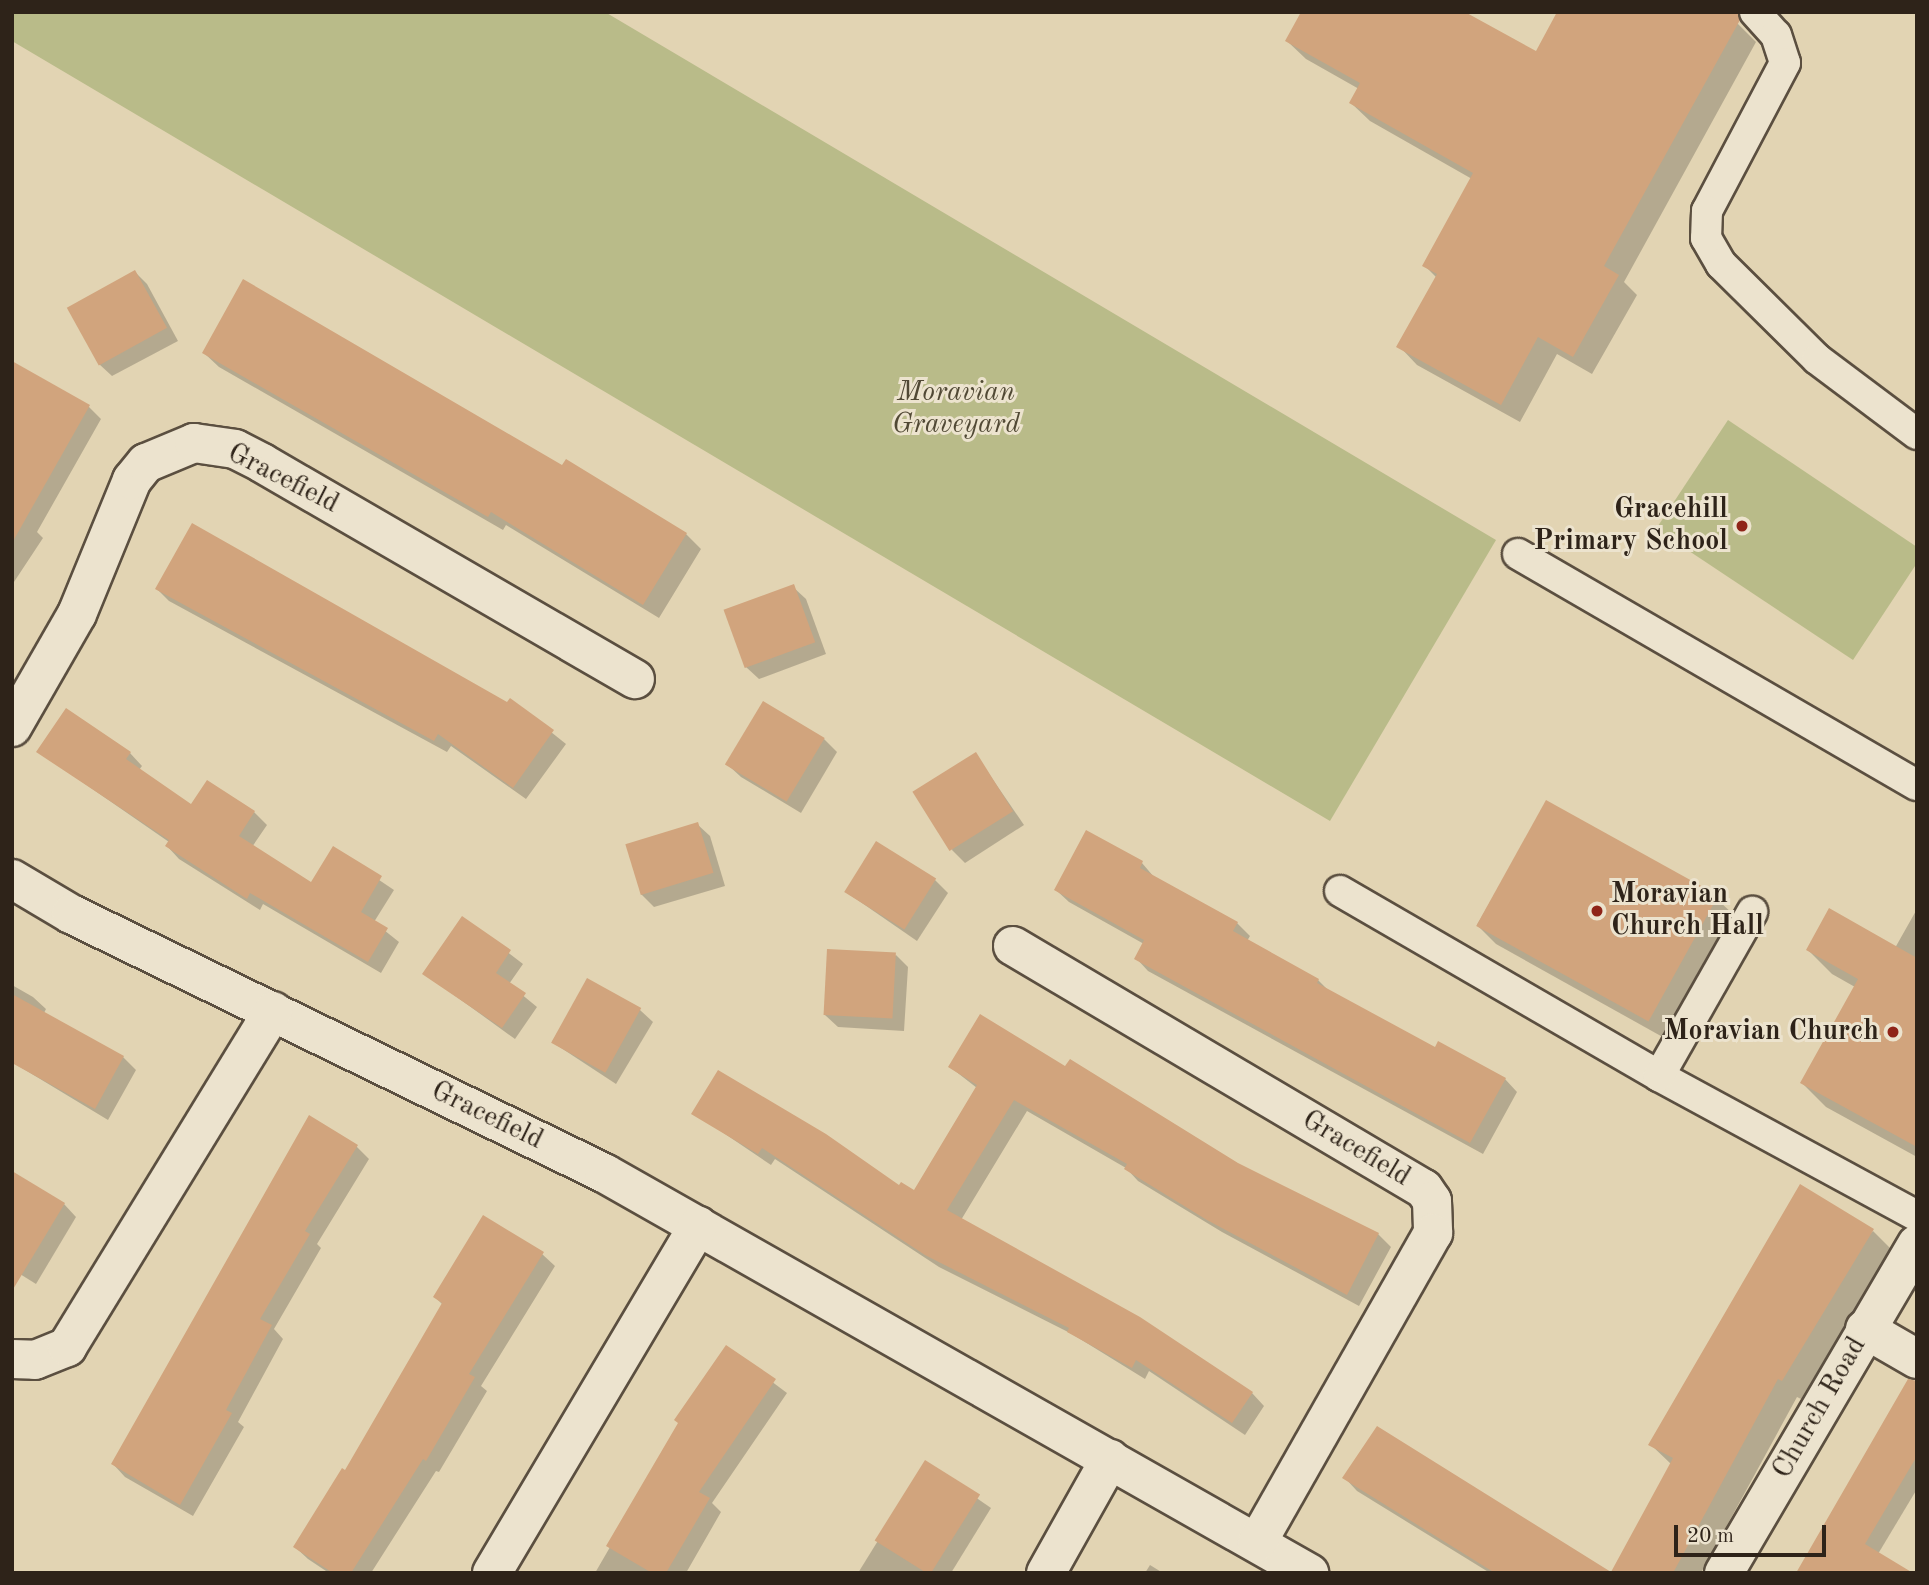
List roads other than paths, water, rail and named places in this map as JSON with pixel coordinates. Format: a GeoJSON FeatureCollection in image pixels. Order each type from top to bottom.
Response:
{"type":"FeatureCollection","features":[{"type":"Feature","properties":{"kind":"street","name":"Gracefield"},"geometry":{"type":"LineString","coordinates":[[12,727],[77,614],[132,480],[146,463],[194,443],[235,449],[262,463],[635,679]]}},
{"type":"Feature","properties":{"kind":"street","name":"Gracefield"},"geometry":{"type":"LineString","coordinates":[[12,878],[71,914],[604,1173],[1309,1573]]}},
{"type":"Feature","properties":{"kind":"street","name":"Gracefield"},"geometry":{"type":"LineString","coordinates":[[1013,946],[1424,1189],[1432,1201],[1433,1233],[1257,1543]]}},
{"type":"Feature","properties":{"kind":"street"},"geometry":{"type":"LineString","coordinates":[[12,1359],[35,1360],[67,1346],[273,1011]]}},
{"type":"Feature","properties":{"kind":"street"},"geometry":{"type":"LineString","coordinates":[[492,1573],[698,1226]]}},
{"type":"Feature","properties":{"kind":"street","name":"Church Road"},"geometry":{"type":"LineString","coordinates":[[1724,1573],[1917,1244]]}},
{"type":"Feature","properties":{"kind":"street"},"geometry":{"type":"LineString","coordinates":[[1865,1329],[1917,1359]]}},
{"type":"Feature","properties":{"kind":"street"},"geometry":{"type":"LineString","coordinates":[[1046,1573],[1110,1459]]}},
{"type":"Feature","properties":{"kind":"lane"},"geometry":{"type":"LineString","coordinates":[[1755,12],[1776,35],[1785,63],[1707,211],[1706,238],[1721,264],[1816,359],[1917,434]]}},
{"type":"Feature","properties":{"kind":"lane"},"geometry":{"type":"LineString","coordinates":[[1518,554],[1917,785]]}},
{"type":"Feature","properties":{"kind":"lane"},"geometry":{"type":"LineString","coordinates":[[1340,891],[1659,1076],[1917,1216]]}},
{"type":"Feature","properties":{"kind":"lane"},"geometry":{"type":"LineString","coordinates":[[1659,1076],[1752,912]]}},
{"type":"Feature","properties":{"kind":"place","name":"Gracehill Primary School"},"geometry":{"type":"Point","coordinates":[1742,526]}},
{"type":"Feature","properties":{"kind":"place","name":"Moravian Church Hall"},"geometry":{"type":"Point","coordinates":[1597,911]}},
{"type":"Feature","properties":{"kind":"place","name":"Moravian Church"},"geometry":{"type":"Point","coordinates":[1893,1032]}},
{"type":"Feature","properties":{"kind":"park label","name":"Moravian Graveyard"},"geometry":{"type":"Point","coordinates":[956,409]}}]}
